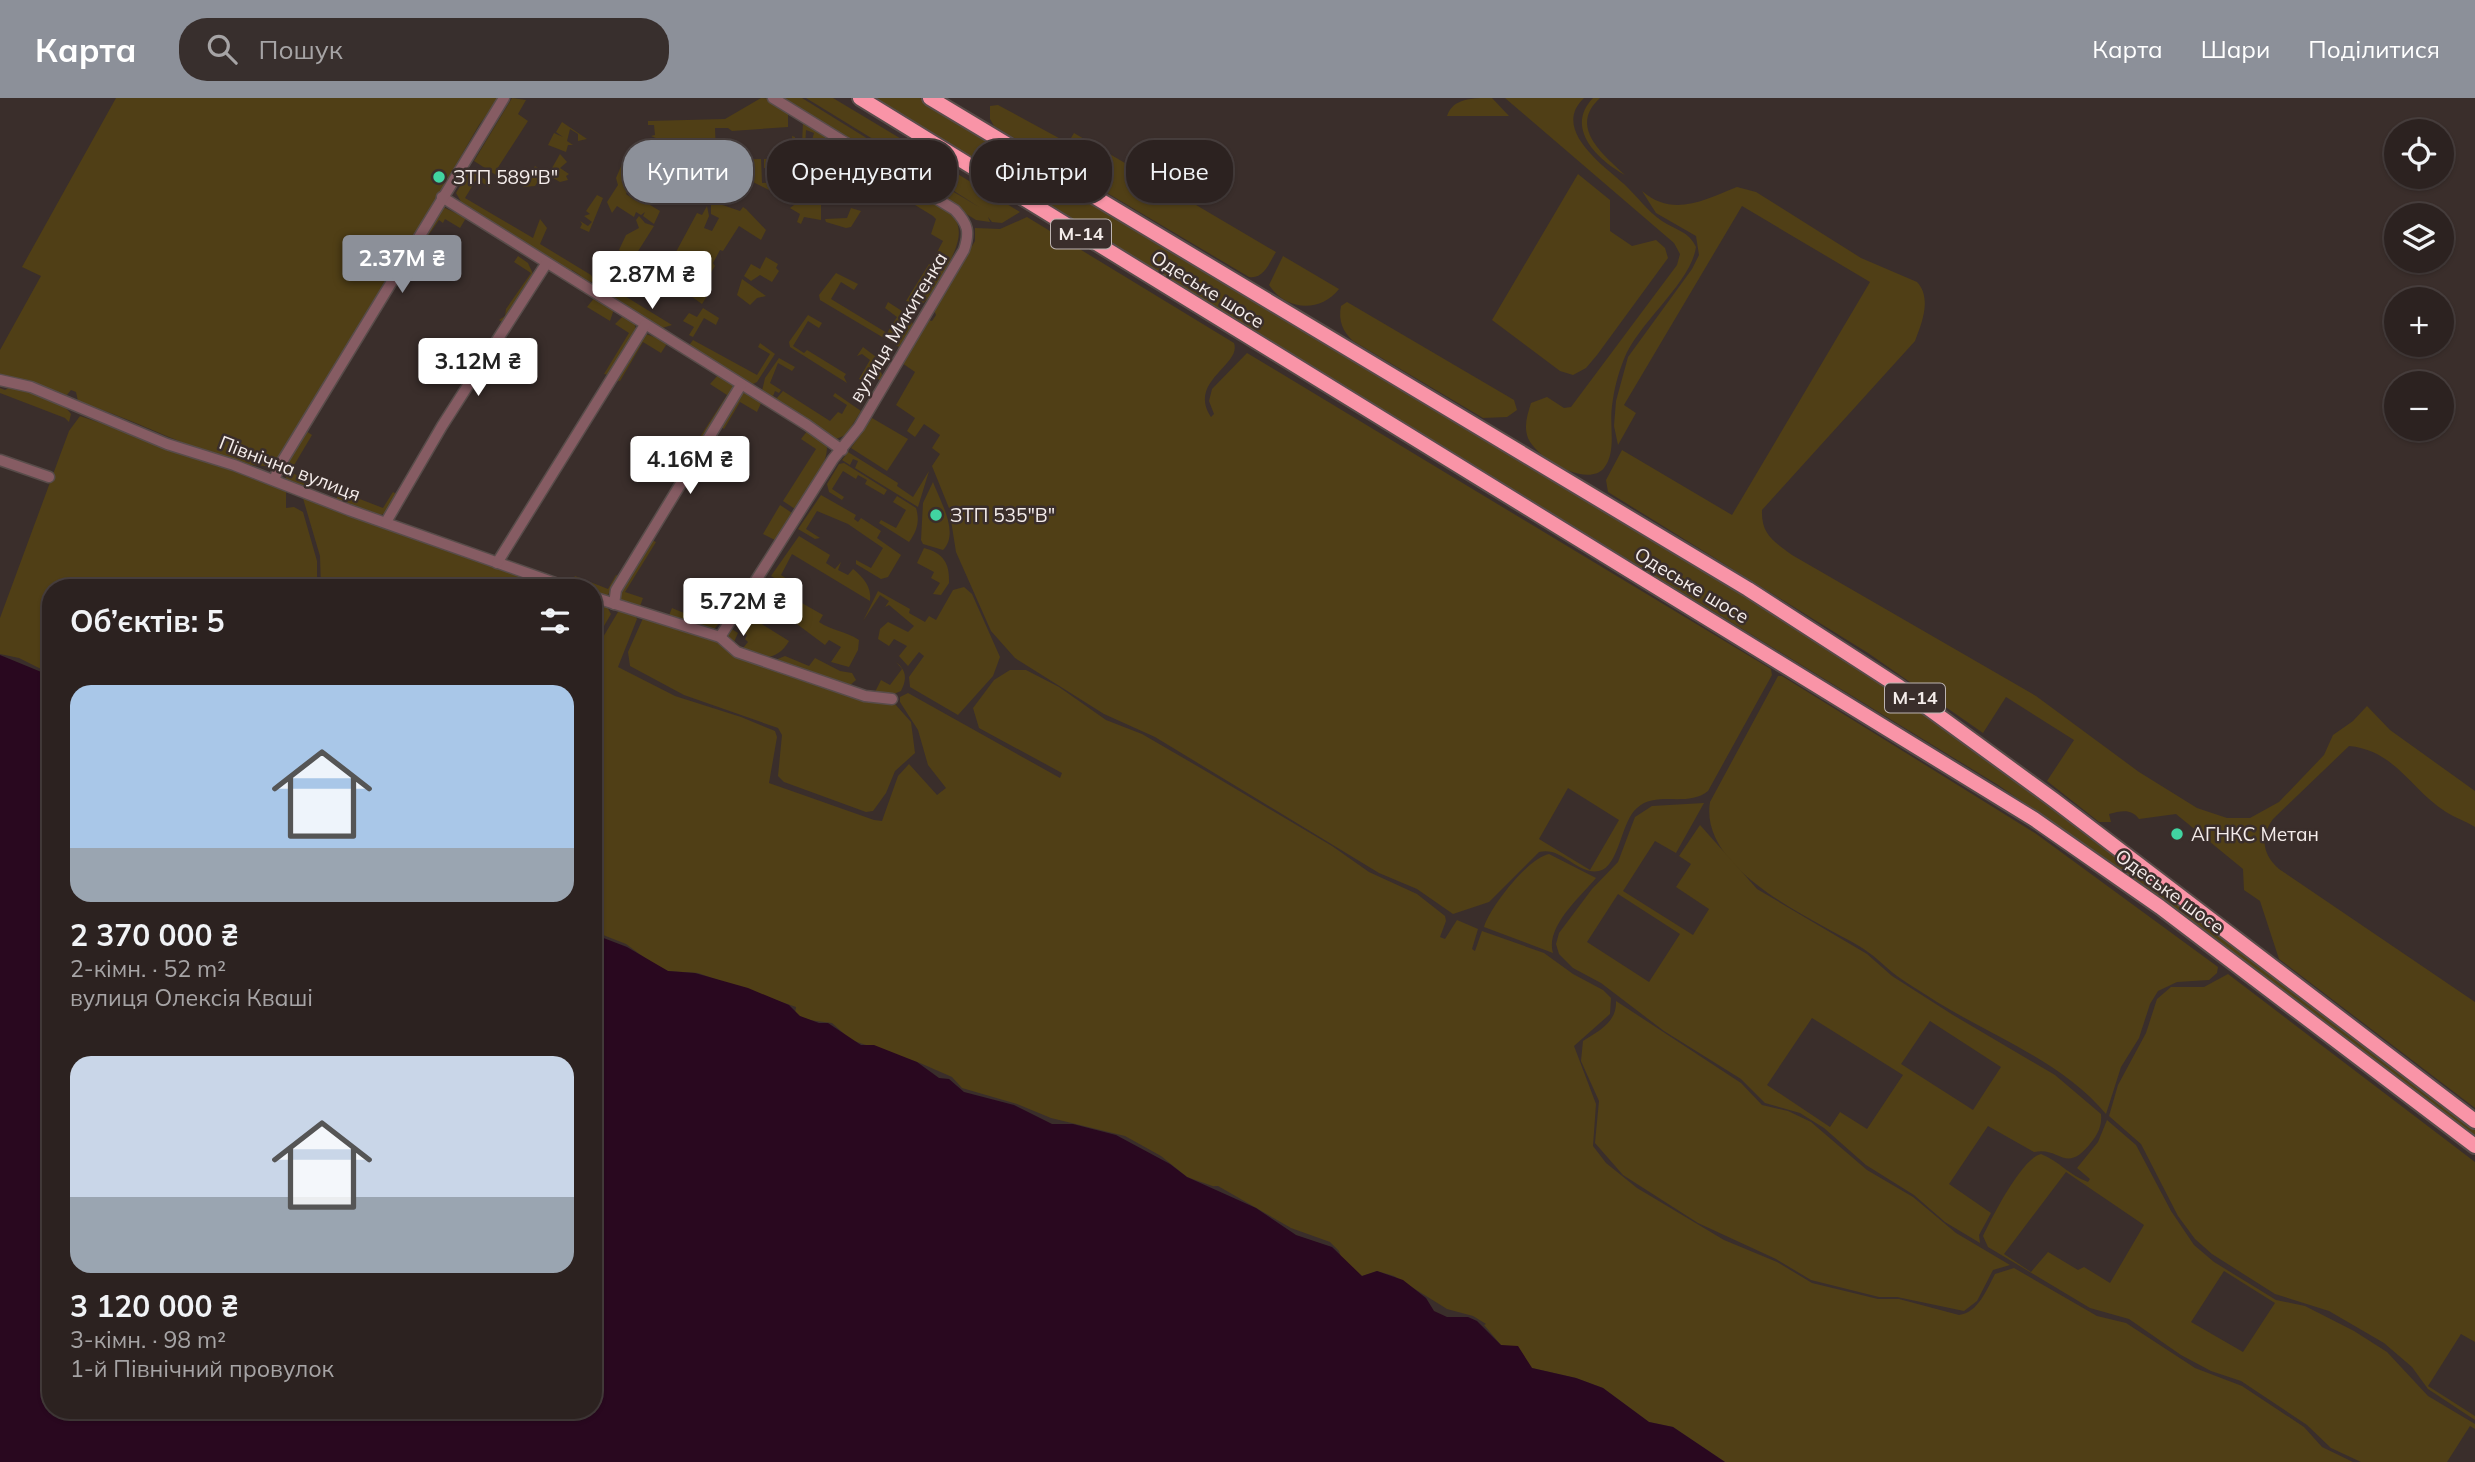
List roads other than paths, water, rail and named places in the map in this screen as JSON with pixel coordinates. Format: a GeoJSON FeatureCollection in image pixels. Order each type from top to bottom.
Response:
{"type":"FeatureCollection","features":[{"type":"Feature","properties":{"kind":"highway","name":"Одеське шосе"},"geometry":{"type":"LineString","coordinates":[[860,98],[2034,819],[2160,907],[2475,1146]]}},
{"type":"Feature","properties":{"kind":"highway","name":"Одеське шосе"},"geometry":{"type":"LineString","coordinates":[[930,98],[1748,589],[1898,686],[2054,800],[2475,1121]]}},
{"type":"Feature","properties":{"kind":"street"},"geometry":{"type":"LineString","coordinates":[[274,480],[504,98]]}},
{"type":"Feature","properties":{"kind":"street","name":"вулиця Микитенка"},"geometry":{"type":"LineString","coordinates":[[720,637],[869,411],[964,250],[968,227],[955,210],[773,98]]}},
{"type":"Feature","properties":{"kind":"street"},"geometry":{"type":"LineString","coordinates":[[442,197],[842,450]]}},
{"type":"Feature","properties":{"kind":"street"},"geometry":{"type":"LineString","coordinates":[[386,522],[442,426],[546,264]]}},
{"type":"Feature","properties":{"kind":"street"},"geometry":{"type":"LineString","coordinates":[[498,563],[645,325]]}},
{"type":"Feature","properties":{"kind":"street","name":"Північна вулиця"},"geometry":{"type":"LineString","coordinates":[[0,380],[30,387],[167,444],[274,480],[543,579]]}},
{"type":"Feature","properties":{"kind":"street"},"geometry":{"type":"LineString","coordinates":[[614,604],[616,590],[741,385]]}},
{"type":"Feature","properties":{"kind":"street"},"geometry":{"type":"LineString","coordinates":[[0,460],[49,477]]}},
{"type":"Feature","properties":{"kind":"street"},"geometry":{"type":"LineString","coordinates":[[602,600],[720,637],[737,652],[865,696],[892,699]]}},
{"type":"Feature","properties":{"kind":"place","name":"ЗТП 589\"В\""},"geometry":{"type":"Point","coordinates":[439,177]}},
{"type":"Feature","properties":{"kind":"place","name":"ЗТП 535\"В\""},"geometry":{"type":"Point","coordinates":[936,515]}},
{"type":"Feature","properties":{"kind":"place","name":"АГНКС Метан"},"geometry":{"type":"Point","coordinates":[2177,834]}}]}
